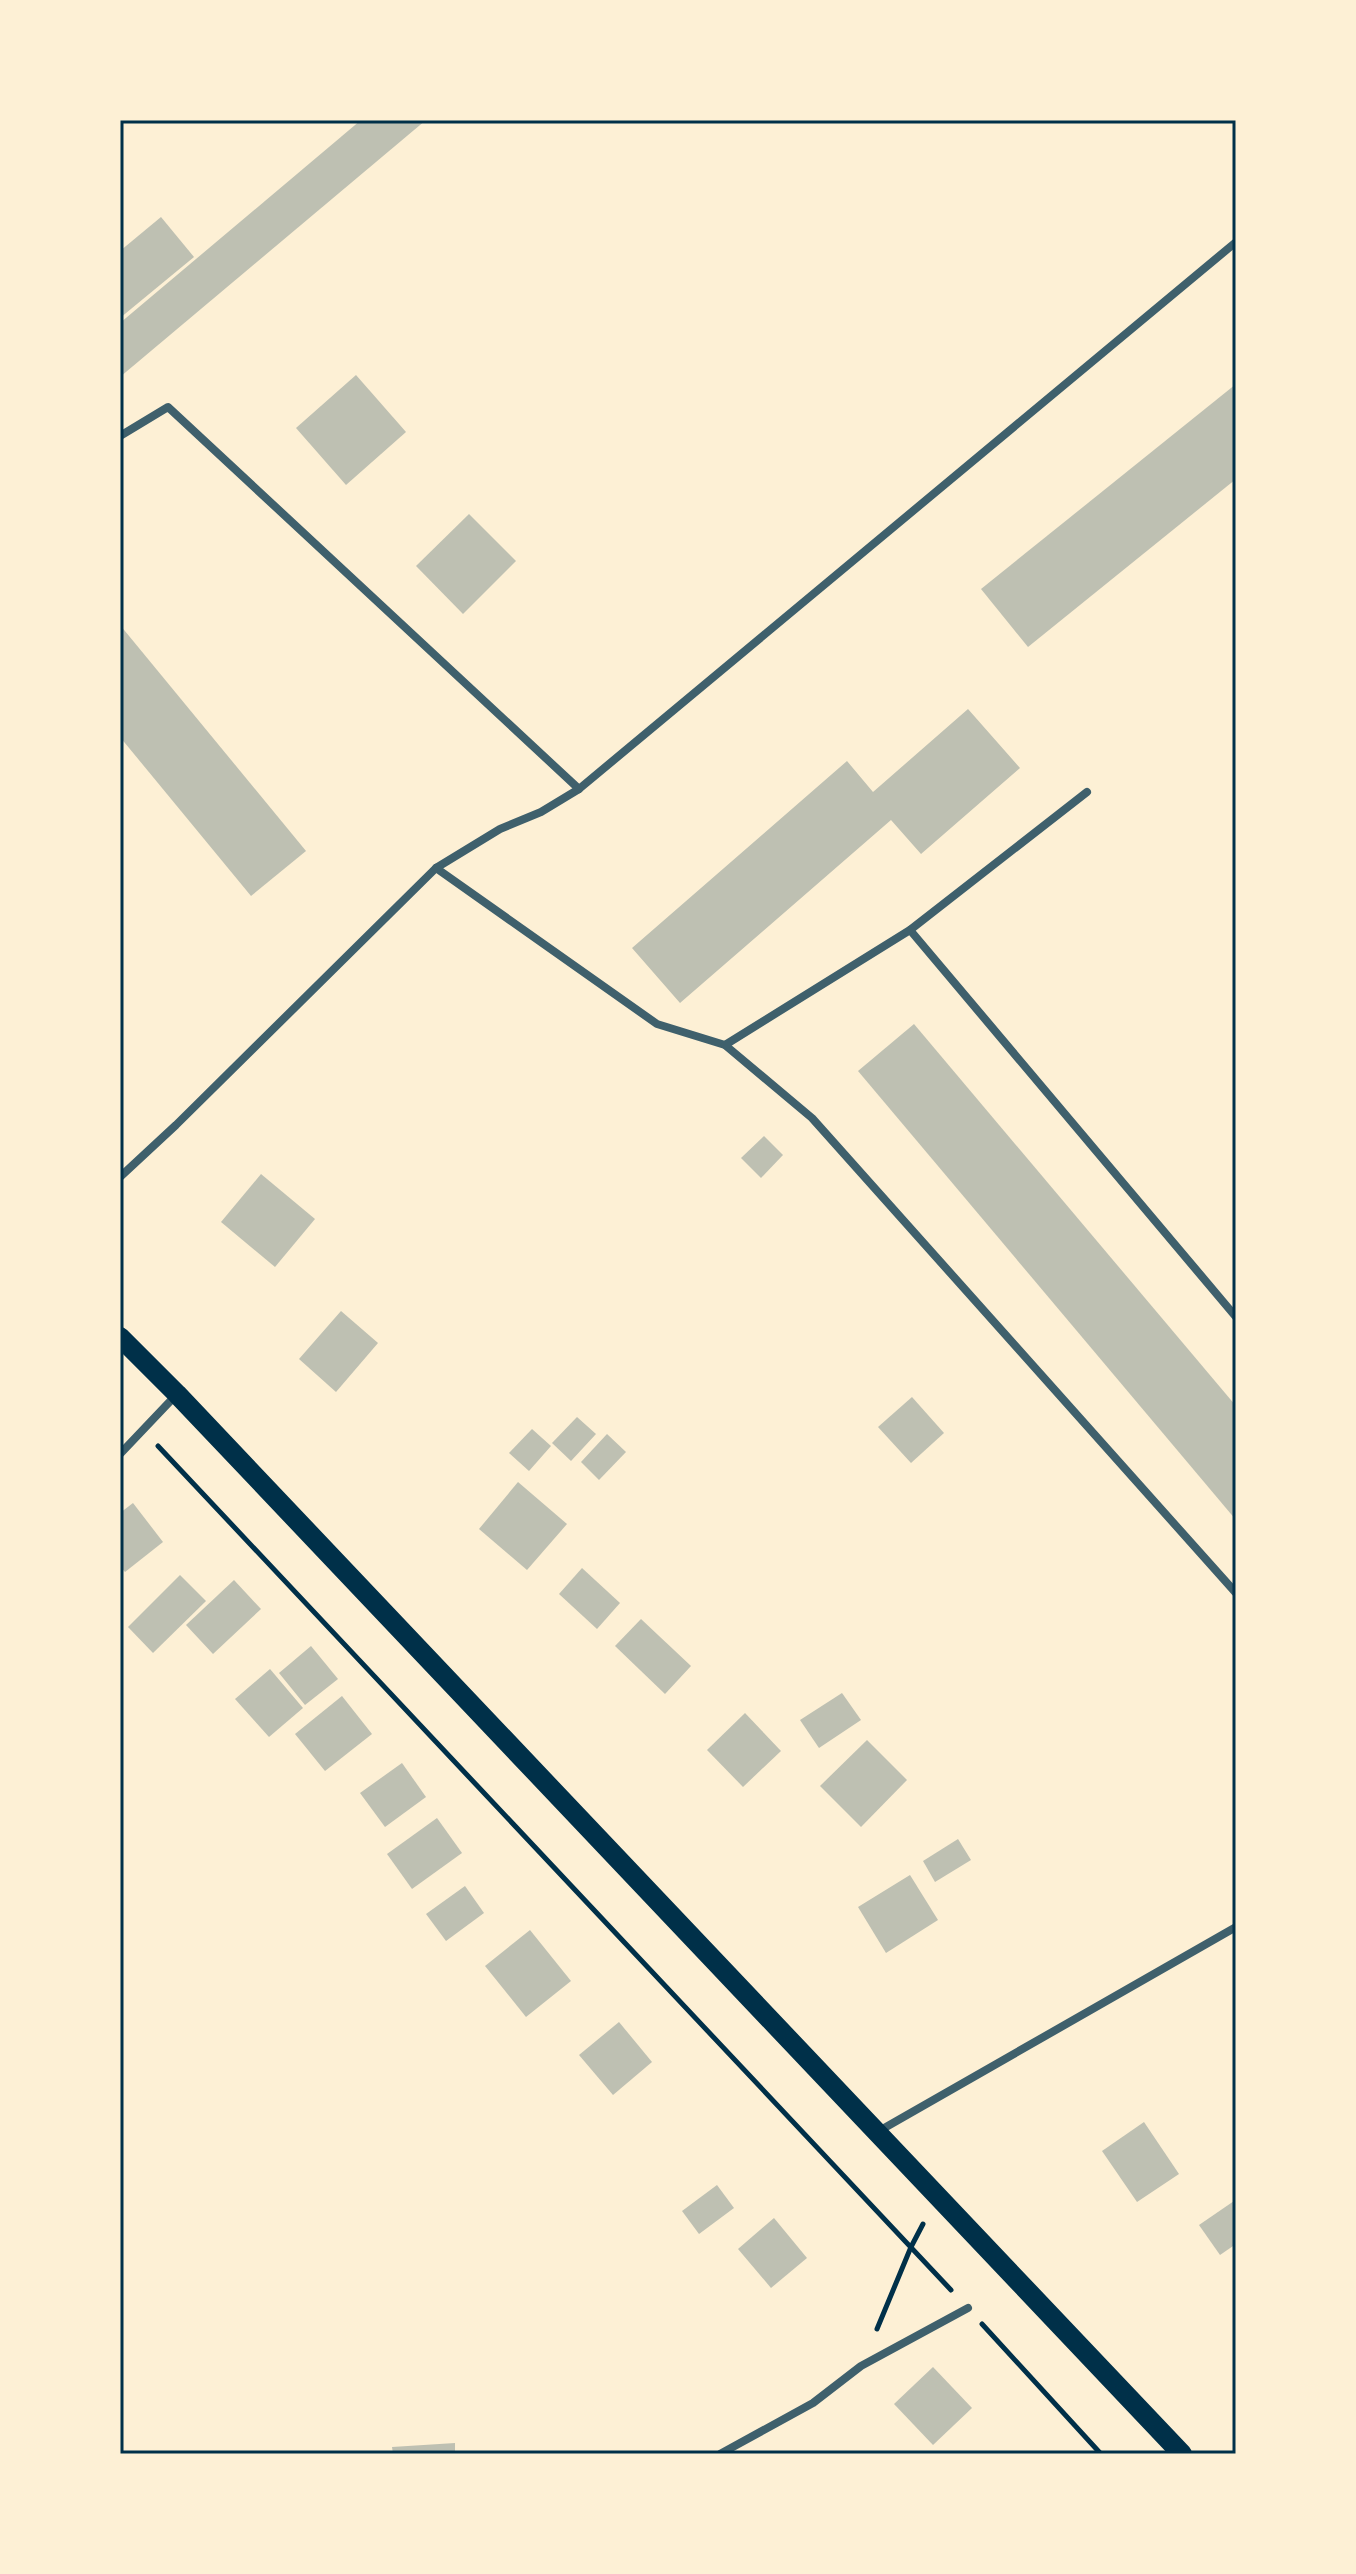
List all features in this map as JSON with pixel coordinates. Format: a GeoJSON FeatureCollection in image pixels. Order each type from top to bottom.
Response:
{"type":"FeatureCollection","features":[{"type":"Feature","properties":{"kind":"main road"},"geometry":{"type":"LineString","coordinates":[[120,1337],[1182,2454]]}},
{"type":"Feature","properties":{"kind":"street"},"geometry":{"type":"LineString","coordinates":[[120,1177],[436,868],[500,829],[541,812],[579,789],[1236,242]]}},
{"type":"Feature","properties":{"kind":"street"},"geometry":{"type":"LineString","coordinates":[[120,436],[168,407],[579,789]]}},
{"type":"Feature","properties":{"kind":"street"},"geometry":{"type":"LineString","coordinates":[[725,1045],[910,930],[1087,792]]}},
{"type":"Feature","properties":{"kind":"street"},"geometry":{"type":"LineString","coordinates":[[436,868],[657,1024],[725,1045],[812,1118],[1236,1593]]}},
{"type":"Feature","properties":{"kind":"street"},"geometry":{"type":"LineString","coordinates":[[910,930],[1236,1317]]}},
{"type":"Feature","properties":{"kind":"street"},"geometry":{"type":"LineString","coordinates":[[120,1454],[177,1394]]}},
{"type":"Feature","properties":{"kind":"street"},"geometry":{"type":"LineString","coordinates":[[878,2131],[1236,1927]]}},
{"type":"Feature","properties":{"kind":"street"},"geometry":{"type":"LineString","coordinates":[[720,2454],[813,2403],[861,2366],[968,2308]]}},
{"type":"Feature","properties":{"kind":"path"},"geometry":{"type":"LineString","coordinates":[[143,1430],[911,2247],[1101,2454]]}},
{"type":"Feature","properties":{"kind":"path"},"geometry":{"type":"LineString","coordinates":[[861,2366],[911,2247],[938,2195]]}},
{"type":"Feature","properties":{"kind":"building"},"geometry":{"type":"Polygon","coordinates":[[[361,120],[426,120],[120,377],[120,323],[361,120]]]}},
{"type":"Feature","properties":{"kind":"building"},"geometry":{"type":"Polygon","coordinates":[[[161,217],[194,257],[120,318],[120,251],[161,217]]]}},
{"type":"Feature","properties":{"kind":"building"},"geometry":{"type":"Polygon","coordinates":[[[356,375],[406,432],[346,485],[296,428],[356,375]]]}},
{"type":"Feature","properties":{"kind":"building"},"geometry":{"type":"Polygon","coordinates":[[[1236,384],[1236,479],[1028,647],[981,589],[1236,384]]]}},
{"type":"Feature","properties":{"kind":"building"},"geometry":{"type":"Polygon","coordinates":[[[469,514],[516,561],[463,614],[416,566],[469,514]]]}},
{"type":"Feature","properties":{"kind":"building"},"geometry":{"type":"Polygon","coordinates":[[[120,625],[306,851],[251,896],[120,737],[120,625]]]}},
{"type":"Feature","properties":{"kind":"building"},"geometry":{"type":"Polygon","coordinates":[[[968,709],[1020,768],[921,854],[891,820],[680,1003],[632,948],[847,761],[873,792],[968,709]]]}},
{"type":"Feature","properties":{"kind":"building"},"geometry":{"type":"Polygon","coordinates":[[[914,1024],[1236,1406],[1236,1520],[858,1071],[914,1024]]]}},
{"type":"Feature","properties":{"kind":"building"},"geometry":{"type":"Polygon","coordinates":[[[764,1136],[783,1155],[761,1178],[741,1158],[764,1136]]]}},
{"type":"Feature","properties":{"kind":"building"},"geometry":{"type":"Polygon","coordinates":[[[261,1174],[315,1219],[275,1267],[221,1222],[261,1174]]]}},
{"type":"Feature","properties":{"kind":"building"},"geometry":{"type":"Polygon","coordinates":[[[341,1311],[378,1343],[336,1392],[299,1359],[341,1311]]]}},
{"type":"Feature","properties":{"kind":"building"},"geometry":{"type":"Polygon","coordinates":[[[912,1397],[944,1433],[911,1463],[878,1427],[912,1397]]]}},
{"type":"Feature","properties":{"kind":"building"},"geometry":{"type":"Polygon","coordinates":[[[577,1417],[596,1434],[571,1461],[552,1443],[577,1417]]]}},
{"type":"Feature","properties":{"kind":"building"},"geometry":{"type":"Polygon","coordinates":[[[532,1429],[551,1446],[529,1471],[509,1453],[532,1429]]]}},
{"type":"Feature","properties":{"kind":"building"},"geometry":{"type":"Polygon","coordinates":[[[607,1434],[626,1452],[599,1480],[581,1462],[607,1434]]]}},
{"type":"Feature","properties":{"kind":"building"},"geometry":{"type":"Polygon","coordinates":[[[518,1482],[567,1524],[527,1570],[479,1529],[518,1482]]]}},
{"type":"Feature","properties":{"kind":"building"},"geometry":{"type":"Polygon","coordinates":[[[133,1503],[163,1542],[125,1572],[120,1566],[120,1513],[133,1503]]]}},
{"type":"Feature","properties":{"kind":"building"},"geometry":{"type":"Polygon","coordinates":[[[582,1568],[620,1603],[597,1629],[559,1594],[582,1568]]]}},
{"type":"Feature","properties":{"kind":"building"},"geometry":{"type":"Polygon","coordinates":[[[180,1575],[206,1601],[153,1653],[128,1627],[180,1575]]]}},
{"type":"Feature","properties":{"kind":"building"},"geometry":{"type":"Polygon","coordinates":[[[234,1580],[261,1609],[213,1654],[186,1625],[234,1580]]]}},
{"type":"Feature","properties":{"kind":"building"},"geometry":{"type":"Polygon","coordinates":[[[641,1619],[691,1666],[665,1694],[615,1646],[641,1619]]]}},
{"type":"Feature","properties":{"kind":"building"},"geometry":{"type":"Polygon","coordinates":[[[311,1646],[338,1679],[305,1705],[279,1673],[311,1646]]]}},
{"type":"Feature","properties":{"kind":"building"},"geometry":{"type":"Polygon","coordinates":[[[270,1669],[303,1708],[269,1737],[235,1699],[270,1669]]]}},
{"type":"Feature","properties":{"kind":"building"},"geometry":{"type":"Polygon","coordinates":[[[842,1693],[861,1720],[819,1748],[800,1720],[842,1693]]]}},
{"type":"Feature","properties":{"kind":"building"},"geometry":{"type":"Polygon","coordinates":[[[342,1696],[372,1734],[325,1771],[295,1734],[342,1696]]]}},
{"type":"Feature","properties":{"kind":"building"},"geometry":{"type":"Polygon","coordinates":[[[745,1713],[781,1751],[743,1787],[707,1750],[745,1713]]]}},
{"type":"Feature","properties":{"kind":"building"},"geometry":{"type":"Polygon","coordinates":[[[867,1740],[907,1780],[861,1827],[820,1786],[867,1740]]]}},
{"type":"Feature","properties":{"kind":"building"},"geometry":{"type":"Polygon","coordinates":[[[402,1763],[426,1797],[385,1827],[360,1793],[402,1763]]]}},
{"type":"Feature","properties":{"kind":"building"},"geometry":{"type":"Polygon","coordinates":[[[437,1818],[462,1853],[412,1889],[387,1854],[437,1818]]]}},
{"type":"Feature","properties":{"kind":"building"},"geometry":{"type":"Polygon","coordinates":[[[958,1839],[971,1860],[935,1882],[923,1861],[958,1839]]]}},
{"type":"Feature","properties":{"kind":"building"},"geometry":{"type":"Polygon","coordinates":[[[910,1875],[938,1920],[886,1953],[858,1907],[910,1875]]]}},
{"type":"Feature","properties":{"kind":"building"},"geometry":{"type":"Polygon","coordinates":[[[465,1886],[484,1913],[446,1941],[426,1914],[465,1886]]]}},
{"type":"Feature","properties":{"kind":"building"},"geometry":{"type":"Polygon","coordinates":[[[530,1930],[571,1981],[526,2017],[485,1966],[530,1930]]]}},
{"type":"Feature","properties":{"kind":"building"},"geometry":{"type":"Polygon","coordinates":[[[619,2022],[652,2062],[613,2095],[579,2055],[619,2022]]]}},
{"type":"Feature","properties":{"kind":"building"},"geometry":{"type":"Polygon","coordinates":[[[1144,2122],[1179,2174],[1137,2202],[1102,2151],[1144,2122]]]}},
{"type":"Feature","properties":{"kind":"building"},"geometry":{"type":"Polygon","coordinates":[[[717,2185],[734,2208],[699,2234],[682,2211],[717,2185]]]}},
{"type":"Feature","properties":{"kind":"building"},"geometry":{"type":"Polygon","coordinates":[[[1234,2201],[1236,2244],[1220,2255],[1199,2225],[1234,2201]]]}},
{"type":"Feature","properties":{"kind":"building"},"geometry":{"type":"Polygon","coordinates":[[[774,2218],[807,2258],[771,2288],[738,2249],[774,2218]]]}},
{"type":"Feature","properties":{"kind":"building"},"geometry":{"type":"Polygon","coordinates":[[[933,2367],[972,2408],[933,2445],[894,2404],[933,2367]]]}},
{"type":"Feature","properties":{"kind":"building"},"geometry":{"type":"Polygon","coordinates":[[[455,2443],[455,2454],[393,2454],[392,2447],[455,2443]]]}}]}
